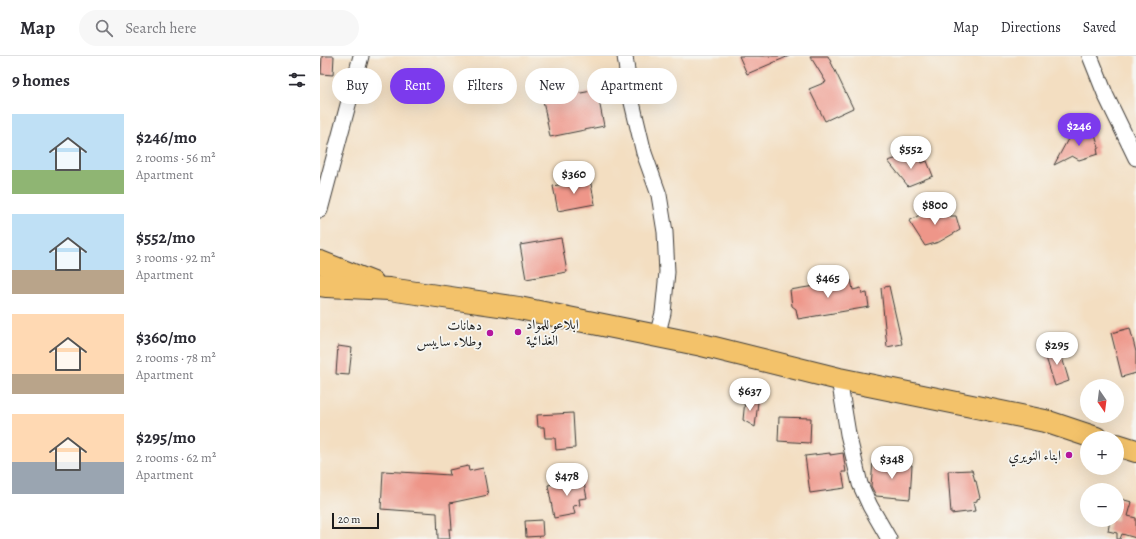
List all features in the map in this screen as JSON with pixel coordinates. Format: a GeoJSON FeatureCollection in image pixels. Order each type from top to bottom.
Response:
{"type":"FeatureCollection","features":[{"type":"Feature","properties":{"kind":"main road"},"geometry":{"type":"LineString","coordinates":[[320,262],[389,289]]}},
{"type":"Feature","properties":{"kind":"main road"},"geometry":{"type":"LineString","coordinates":[[322,283],[389,289],[519,308],[702,345],[839,379],[1045,421],[1080,433]]}},
{"type":"Feature","properties":{"kind":"main road"},"geometry":{"type":"LineString","coordinates":[[1124,447],[1136,451]]}},
{"type":"Feature","properties":{"kind":"street"},"geometry":{"type":"LineString","coordinates":[[320,210],[361,56]]}},
{"type":"Feature","properties":{"kind":"street"},"geometry":{"type":"LineString","coordinates":[[625,56],[630,94],[644,153],[659,195],[665,232],[667,272],[663,313],[657,336]]}},
{"type":"Feature","properties":{"kind":"street"},"geometry":{"type":"LineString","coordinates":[[1090,56],[1106,96],[1136,158]]}},
{"type":"Feature","properties":{"kind":"street"},"geometry":{"type":"LineString","coordinates":[[839,379],[848,434],[860,484],[870,506],[889,539]]}},
{"type":"Feature","properties":{"kind":"building"},"geometry":{"type":"Polygon","coordinates":[[[322,56],[334,56],[332,75],[321,74],[322,56]]]}},
{"type":"Feature","properties":{"kind":"building"},"geometry":{"type":"Polygon","coordinates":[[[739,56],[789,56],[747,74],[739,56]]]}},
{"type":"Feature","properties":{"kind":"building"},"geometry":{"type":"Polygon","coordinates":[[[810,56],[828,56],[853,108],[825,121],[809,89],[826,82],[810,56]]]}},
{"type":"Feature","properties":{"kind":"building"},"geometry":{"type":"Polygon","coordinates":[[[587,92],[587,104],[600,104],[604,126],[550,137],[544,104],[579,104],[579,93],[587,92]]]}},
{"type":"Feature","properties":{"kind":"building"},"geometry":{"type":"Polygon","coordinates":[[[1074,128],[1086,135],[1094,132],[1099,148],[1097,148],[1098,154],[1079,160],[1072,156],[1054,165],[1074,128]]]}},
{"type":"Feature","properties":{"kind":"building"},"geometry":{"type":"Polygon","coordinates":[[[908,155],[913,160],[919,157],[922,163],[927,161],[933,176],[908,186],[888,161],[908,155]]]}},
{"type":"Feature","properties":{"kind":"building"},"geometry":{"type":"Polygon","coordinates":[[[590,179],[595,204],[558,211],[553,186],[590,179]]]}},
{"type":"Feature","properties":{"kind":"building"},"geometry":{"type":"Polygon","coordinates":[[[939,204],[944,213],[949,212],[950,216],[956,216],[960,230],[939,242],[925,246],[909,221],[939,204]]]}},
{"type":"Feature","properties":{"kind":"building"},"geometry":{"type":"Polygon","coordinates":[[[561,238],[567,272],[526,279],[520,245],[561,238]]]}},
{"type":"Feature","properties":{"kind":"building"},"geometry":{"type":"Polygon","coordinates":[[[851,280],[853,290],[861,288],[862,294],[867,293],[869,307],[798,319],[796,309],[792,306],[790,290],[851,280]]]}},
{"type":"Feature","properties":{"kind":"building"},"geometry":{"type":"Polygon","coordinates":[[[889,286],[902,344],[887,347],[881,288],[889,286]]]}},
{"type":"Feature","properties":{"kind":"building"},"geometry":{"type":"Polygon","coordinates":[[[1130,328],[1136,352],[1136,373],[1122,377],[1111,333],[1130,328]]]}},
{"type":"Feature","properties":{"kind":"building"},"geometry":{"type":"Polygon","coordinates":[[[338,346],[352,348],[349,375],[336,374],[338,346]]]}},
{"type":"Feature","properties":{"kind":"building"},"geometry":{"type":"Polygon","coordinates":[[[1059,347],[1069,381],[1055,386],[1044,351],[1059,347]]]}},
{"type":"Feature","properties":{"kind":"building"},"geometry":{"type":"Polygon","coordinates":[[[745,400],[758,402],[755,427],[743,420],[745,400]]]}},
{"type":"Feature","properties":{"kind":"building"},"geometry":{"type":"Polygon","coordinates":[[[573,413],[575,448],[556,450],[555,438],[545,438],[544,427],[538,427],[537,415],[573,413]]]}},
{"type":"Feature","properties":{"kind":"building"},"geometry":{"type":"Polygon","coordinates":[[[779,417],[811,418],[810,443],[778,441],[779,417]]]}},
{"type":"Feature","properties":{"kind":"building"},"geometry":{"type":"Polygon","coordinates":[[[830,453],[830,455],[843,453],[846,472],[842,472],[845,488],[810,493],[805,456],[830,453]]]}},
{"type":"Feature","properties":{"kind":"building"},"geometry":{"type":"Polygon","coordinates":[[[873,461],[912,465],[910,499],[876,496],[871,486],[873,461]]]}},
{"type":"Feature","properties":{"kind":"building"},"geometry":{"type":"Polygon","coordinates":[[[468,466],[469,471],[483,468],[488,495],[450,503],[452,529],[449,529],[450,539],[438,539],[437,513],[381,509],[383,471],[450,475],[449,470],[468,466]]]}},
{"type":"Feature","properties":{"kind":"building"},"geometry":{"type":"Polygon","coordinates":[[[972,470],[980,498],[973,502],[975,511],[951,514],[948,471],[972,470]]]}},
{"type":"Feature","properties":{"kind":"building"},"geometry":{"type":"Polygon","coordinates":[[[583,478],[587,498],[579,499],[580,505],[573,506],[575,514],[554,518],[548,485],[583,478]]]}},
{"type":"Feature","properties":{"kind":"building"},"geometry":{"type":"Polygon","coordinates":[[[1124,500],[1132,502],[1128,516],[1136,518],[1136,538],[1122,534],[1120,539],[1117,539],[1117,533],[1108,531],[1109,527],[1124,527],[1124,500]]]}},
{"type":"Feature","properties":{"kind":"building"},"geometry":{"type":"Polygon","coordinates":[[[542,520],[543,536],[526,537],[525,521],[542,520]]]}},
{"type":"Feature","properties":{"kind":"place","name":"ابلاعو للمواد الغذائية"},"geometry":{"type":"Point","coordinates":[518,332]}},
{"type":"Feature","properties":{"kind":"place","name":"دهانات وطلاء سايبس"},"geometry":{"type":"Point","coordinates":[490,333]}},
{"type":"Feature","properties":{"kind":"place","name":"ابناء النويري"},"geometry":{"type":"Point","coordinates":[1069,455]}}]}
